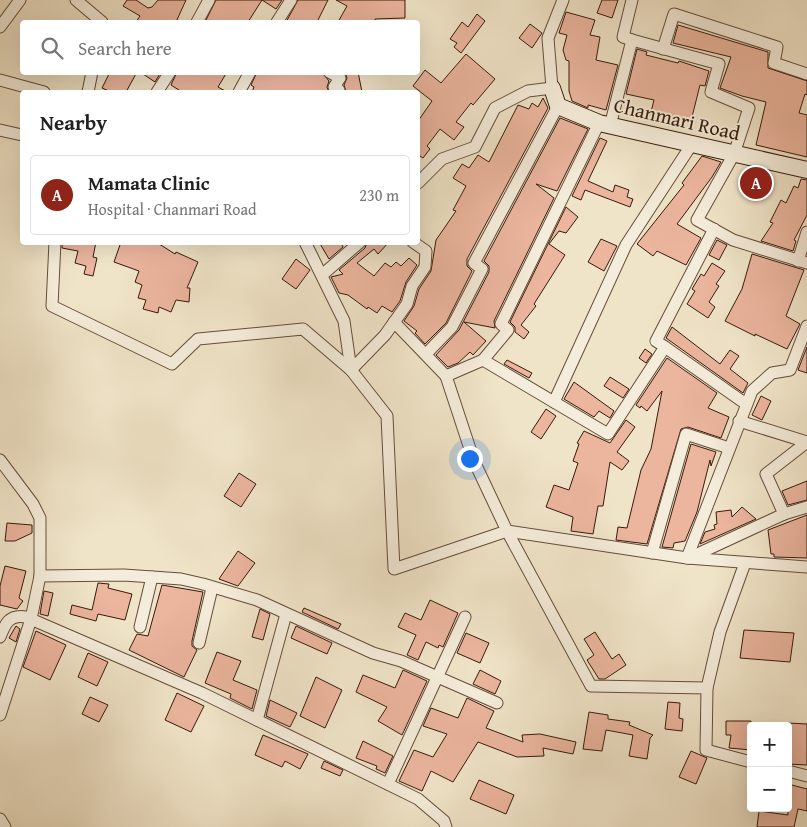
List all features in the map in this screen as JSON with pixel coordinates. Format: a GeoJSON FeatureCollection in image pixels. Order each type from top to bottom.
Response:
{"type":"FeatureCollection","features":[{"type":"Feature","properties":{"kind":"street"},"geometry":{"type":"LineString","coordinates":[[0,27],[20,0]]}},
{"type":"Feature","properties":{"kind":"street"},"geometry":{"type":"LineString","coordinates":[[76,0],[100,20]]}},
{"type":"Feature","properties":{"kind":"street"},"geometry":{"type":"LineString","coordinates":[[198,20],[209,0]]}},
{"type":"Feature","properties":{"kind":"street"},"geometry":{"type":"LineString","coordinates":[[278,20],[291,0]]}},
{"type":"Feature","properties":{"kind":"street"},"geometry":{"type":"LineString","coordinates":[[426,354],[452,327],[482,269],[474,264],[558,106],[552,88],[548,38],[563,0]]}},
{"type":"Feature","properties":{"kind":"street"},"geometry":{"type":"LineString","coordinates":[[632,0],[623,37],[719,64],[711,92],[749,108],[734,154],[697,220],[733,240],[802,262],[807,232]]}},
{"type":"Feature","properties":{"kind":"street"},"geometry":{"type":"LineString","coordinates":[[663,49],[674,14],[778,46],[774,63],[807,74]]}},
{"type":"Feature","properties":{"kind":"street"},"geometry":{"type":"LineString","coordinates":[[446,376],[483,360],[508,330],[501,324],[605,124],[632,40]]}},
{"type":"Feature","properties":{"kind":"street"},"geometry":{"type":"LineString","coordinates":[[88,90],[91,75]]}},
{"type":"Feature","properties":{"kind":"street"},"geometry":{"type":"LineString","coordinates":[[158,90],[168,75]]}},
{"type":"Feature","properties":{"kind":"street"},"geometry":{"type":"LineString","coordinates":[[240,90],[248,75]]}},
{"type":"Feature","properties":{"kind":"street"},"geometry":{"type":"LineString","coordinates":[[335,75],[340,78],[334,87],[339,90]]}},
{"type":"Feature","properties":{"kind":"street"},"geometry":{"type":"LineString","coordinates":[[0,80],[37,90]]}},
{"type":"Feature","properties":{"kind":"street"},"geometry":{"type":"LineString","coordinates":[[420,181],[442,159],[475,147],[495,108],[528,92],[552,88]]}},
{"type":"Feature","properties":{"kind":"street","name":"Chanmari Road"},"geometry":{"type":"LineString","coordinates":[[558,106],[605,124],[807,170]]}},
{"type":"Feature","properties":{"kind":"street"},"geometry":{"type":"LineString","coordinates":[[0,130],[20,135]]}},
{"type":"Feature","properties":{"kind":"street"},"geometry":{"type":"LineString","coordinates":[[554,402],[626,245],[692,144]]}},
{"type":"Feature","properties":{"kind":"street"},"geometry":{"type":"LineString","coordinates":[[714,230],[656,341],[746,404]]}},
{"type":"Feature","properties":{"kind":"street"},"geometry":{"type":"LineString","coordinates":[[55,245],[52,306],[172,364],[198,338],[304,329],[351,370],[387,416],[394,569],[507,531],[687,558],[807,567]]}},
{"type":"Feature","properties":{"kind":"street"},"geometry":{"type":"LineString","coordinates":[[307,245],[344,320],[351,370]]}},
{"type":"Feature","properties":{"kind":"street"},"geometry":{"type":"LineString","coordinates":[[322,275],[357,245]]}},
{"type":"Feature","properties":{"kind":"street"},"geometry":{"type":"LineString","coordinates":[[351,370],[385,335],[407,304],[412,286],[425,267],[426,251],[417,245]]}},
{"type":"Feature","properties":{"kind":"street"},"geometry":{"type":"LineString","coordinates":[[394,322],[446,376],[474,461],[507,531],[591,686],[707,688]]}},
{"type":"Feature","properties":{"kind":"street"},"geometry":{"type":"LineString","coordinates":[[687,558],[752,391],[772,373],[790,370],[807,326]]}},
{"type":"Feature","properties":{"kind":"street"},"geometry":{"type":"LineString","coordinates":[[483,360],[608,434],[665,346]]}},
{"type":"Feature","properties":{"kind":"street"},"geometry":{"type":"LineString","coordinates":[[739,421],[807,442]]}},
{"type":"Feature","properties":{"kind":"street"},"geometry":{"type":"LineString","coordinates":[[652,553],[686,434],[729,448]]}},
{"type":"Feature","properties":{"kind":"street"},"geometry":{"type":"LineString","coordinates":[[784,514],[766,474],[807,442]]}},
{"type":"Feature","properties":{"kind":"street"},"geometry":{"type":"LineString","coordinates":[[0,460],[33,504],[40,518],[40,576],[31,620],[0,715]]}},
{"type":"Feature","properties":{"kind":"street"},"geometry":{"type":"LineString","coordinates":[[687,558],[784,514],[807,507]]}},
{"type":"Feature","properties":{"kind":"street"},"geometry":{"type":"LineString","coordinates":[[745,563],[720,632],[707,688],[706,750],[747,761]]}},
{"type":"Feature","properties":{"kind":"street"},"geometry":{"type":"LineString","coordinates":[[40,576],[181,578],[257,600],[373,653],[400,661],[497,703]]}},
{"type":"Feature","properties":{"kind":"street"},"geometry":{"type":"LineString","coordinates":[[140,627],[152,577]]}},
{"type":"Feature","properties":{"kind":"street"},"geometry":{"type":"LineString","coordinates":[[199,643],[212,588]]}},
{"type":"Feature","properties":{"kind":"street"},"geometry":{"type":"LineString","coordinates":[[257,720],[286,614]]}},
{"type":"Feature","properties":{"kind":"street"},"geometry":{"type":"LineString","coordinates":[[0,637],[11,618],[21,616],[31,620],[202,693],[388,784],[418,799],[444,821],[446,827]]}},
{"type":"Feature","properties":{"kind":"street"},"geometry":{"type":"LineString","coordinates":[[388,784],[465,617]]}},
{"type":"Feature","properties":{"kind":"street"},"geometry":{"type":"LineString","coordinates":[[792,772],[807,776]]}},
{"type":"Feature","properties":{"kind":"street"},"geometry":{"type":"LineString","coordinates":[[0,820],[5,827]]}},
{"type":"Feature","properties":{"kind":"building"},"geometry":{"type":"Polygon","coordinates":[[[127,0],[136,0],[148,8],[152,7],[158,0],[186,0],[177,20],[137,20],[140,16],[123,6],[127,0]]]}},
{"type":"Feature","properties":{"kind":"building"},"geometry":{"type":"Polygon","coordinates":[[[216,0],[262,0],[249,20],[206,20],[216,0]]]}},
{"type":"Feature","properties":{"kind":"building"},"geometry":{"type":"Polygon","coordinates":[[[262,0],[282,0],[276,9],[262,0]]]}},
{"type":"Feature","properties":{"kind":"building"},"geometry":{"type":"Polygon","coordinates":[[[298,0],[328,0],[318,20],[287,20],[298,0]]]}},
{"type":"Feature","properties":{"kind":"building"},"geometry":{"type":"Polygon","coordinates":[[[336,0],[405,0],[405,18],[339,20],[347,6],[336,0]]]}},
{"type":"Feature","properties":{"kind":"building"},"geometry":{"type":"Polygon","coordinates":[[[602,0],[618,0],[612,18],[597,13],[602,0]]]}},
{"type":"Feature","properties":{"kind":"building"},"geometry":{"type":"Polygon","coordinates":[[[566,12],[595,20],[590,35],[600,37],[596,60],[618,65],[606,110],[588,105],[588,108],[572,101],[569,91],[569,61],[566,60],[563,50],[567,35],[559,33],[566,12]]]}},
{"type":"Feature","properties":{"kind":"building"},"geometry":{"type":"Polygon","coordinates":[[[477,14],[485,21],[461,53],[454,47],[457,43],[450,39],[462,22],[468,27],[477,14]]]}},
{"type":"Feature","properties":{"kind":"building"},"geometry":{"type":"Polygon","coordinates":[[[530,24],[542,33],[532,48],[519,38],[530,24]]]}},
{"type":"Feature","properties":{"kind":"building"},"geometry":{"type":"Polygon","coordinates":[[[678,25],[768,52],[768,68],[807,81],[807,95],[805,94],[799,113],[807,115],[807,157],[756,145],[766,102],[720,88],[731,57],[673,43],[678,25]]]}},
{"type":"Feature","properties":{"kind":"building"},"geometry":{"type":"Polygon","coordinates":[[[637,49],[647,52],[646,55],[678,63],[679,61],[709,71],[705,86],[700,85],[691,121],[676,118],[675,122],[650,116],[654,100],[626,94],[637,49]]]}},
{"type":"Feature","properties":{"kind":"building"},"geometry":{"type":"Polygon","coordinates":[[[466,54],[495,79],[473,105],[471,103],[456,122],[464,127],[454,140],[440,129],[427,146],[430,149],[423,158],[420,156],[420,118],[432,101],[413,86],[425,70],[441,83],[466,54]]]}},
{"type":"Feature","properties":{"kind":"building"},"geometry":{"type":"Polygon","coordinates":[[[108,75],[135,75],[127,90],[106,90],[102,88],[108,75]]]}},
{"type":"Feature","properties":{"kind":"building"},"geometry":{"type":"Polygon","coordinates":[[[144,75],[159,75],[155,82],[144,75]]]}},
{"type":"Feature","properties":{"kind":"building"},"geometry":{"type":"Polygon","coordinates":[[[176,75],[225,75],[218,87],[223,90],[179,90],[171,85],[176,75]]]}},
{"type":"Feature","properties":{"kind":"building"},"geometry":{"type":"Polygon","coordinates":[[[256,75],[324,75],[329,81],[328,90],[253,90],[254,87],[251,85],[256,75]]]}},
{"type":"Feature","properties":{"kind":"building"},"geometry":{"type":"Polygon","coordinates":[[[346,75],[359,75],[362,90],[345,90],[344,85],[347,78],[346,75]]]}},
{"type":"Feature","properties":{"kind":"building"},"geometry":{"type":"Polygon","coordinates":[[[543,98],[548,108],[467,259],[467,266],[472,271],[446,323],[425,344],[415,333],[417,331],[404,321],[414,306],[419,289],[431,271],[436,240],[456,211],[453,210],[466,186],[453,178],[462,164],[469,168],[478,155],[489,162],[518,105],[529,109],[532,103],[538,107],[543,98]]]}},
{"type":"Feature","properties":{"kind":"building"},"geometry":{"type":"Polygon","coordinates":[[[560,118],[588,129],[557,191],[536,184],[554,198],[494,321],[495,328],[464,322],[486,341],[473,355],[470,352],[458,363],[448,367],[436,355],[459,330],[489,272],[489,266],[484,261],[560,118]]]}},
{"type":"Feature","properties":{"kind":"building"},"geometry":{"type":"Polygon","coordinates":[[[600,138],[607,141],[588,181],[613,192],[615,185],[629,190],[627,197],[633,199],[630,207],[585,190],[581,200],[572,196],[600,138]]]}},
{"type":"Feature","properties":{"kind":"building"},"geometry":{"type":"Polygon","coordinates":[[[702,156],[721,162],[677,224],[701,238],[686,265],[657,251],[653,256],[637,244],[684,185],[682,183],[702,156]]]}},
{"type":"Feature","properties":{"kind":"building"},"geometry":{"type":"Polygon","coordinates":[[[801,179],[807,180],[807,215],[794,240],[796,241],[793,251],[761,241],[773,223],[770,222],[781,200],[786,203],[794,186],[798,188],[801,179]]]}},
{"type":"Feature","properties":{"kind":"building"},"geometry":{"type":"Polygon","coordinates":[[[566,207],[578,217],[566,233],[559,231],[549,244],[565,255],[534,304],[536,306],[521,325],[529,332],[524,339],[515,332],[515,327],[510,322],[566,207]]]}},
{"type":"Feature","properties":{"kind":"building"},"geometry":{"type":"Polygon","coordinates":[[[601,239],[617,246],[604,271],[588,262],[601,239]]]}},
{"type":"Feature","properties":{"kind":"building"},"geometry":{"type":"Polygon","coordinates":[[[717,240],[727,245],[719,260],[709,255],[717,240]]]}},
{"type":"Feature","properties":{"kind":"building"},"geometry":{"type":"Polygon","coordinates":[[[62,245],[95,245],[93,257],[97,258],[93,276],[84,274],[86,266],[75,263],[78,251],[62,248],[62,245]]]}},
{"type":"Feature","properties":{"kind":"building"},"geometry":{"type":"Polygon","coordinates":[[[120,245],[161,245],[175,254],[176,252],[198,262],[187,288],[190,288],[189,302],[176,300],[171,312],[159,307],[158,313],[143,309],[146,300],[138,298],[142,285],[135,282],[139,271],[114,262],[120,245]]]}},
{"type":"Feature","properties":{"kind":"building"},"geometry":{"type":"Polygon","coordinates":[[[321,245],[342,245],[343,247],[329,259],[321,245]]]}},
{"type":"Feature","properties":{"kind":"building"},"geometry":{"type":"Polygon","coordinates":[[[366,245],[386,245],[378,254],[374,249],[357,263],[374,276],[385,263],[391,267],[396,262],[401,266],[409,258],[417,265],[406,282],[400,301],[392,312],[382,306],[377,313],[368,307],[367,309],[348,295],[339,293],[331,277],[343,274],[339,270],[365,248],[366,245]]]}},
{"type":"Feature","properties":{"kind":"building"},"geometry":{"type":"Polygon","coordinates":[[[752,254],[804,270],[786,316],[800,324],[787,349],[725,321],[742,289],[752,254]]]}},
{"type":"Feature","properties":{"kind":"building"},"geometry":{"type":"Polygon","coordinates":[[[296,259],[310,270],[296,289],[282,279],[296,259]]]}},
{"type":"Feature","properties":{"kind":"building"},"geometry":{"type":"Polygon","coordinates":[[[712,263],[725,271],[716,284],[719,286],[709,302],[715,307],[708,318],[687,304],[695,291],[692,289],[701,274],[704,276],[712,263]]]}},
{"type":"Feature","properties":{"kind":"building"},"geometry":{"type":"Polygon","coordinates":[[[672,327],[720,364],[730,350],[739,356],[730,369],[748,383],[743,393],[666,338],[672,327]]]}},
{"type":"Feature","properties":{"kind":"building"},"geometry":{"type":"Polygon","coordinates":[[[807,347],[807,373],[798,370],[807,347]]]}},
{"type":"Feature","properties":{"kind":"building"},"geometry":{"type":"Polygon","coordinates":[[[645,349],[652,354],[646,363],[639,358],[645,349]]]}},
{"type":"Feature","properties":{"kind":"building"},"geometry":{"type":"Polygon","coordinates":[[[667,358],[717,393],[708,408],[729,417],[721,438],[688,427],[681,429],[647,544],[616,540],[618,527],[627,528],[641,470],[651,449],[662,391],[647,411],[641,406],[640,408],[636,405],[667,358]]]}},
{"type":"Feature","properties":{"kind":"building"},"geometry":{"type":"Polygon","coordinates":[[[507,360],[532,373],[529,378],[504,364],[507,360]]]}},
{"type":"Feature","properties":{"kind":"building"},"geometry":{"type":"Polygon","coordinates":[[[610,377],[629,389],[623,398],[604,386],[610,377]]]}},
{"type":"Feature","properties":{"kind":"building"},"geometry":{"type":"Polygon","coordinates":[[[574,382],[614,411],[610,418],[599,411],[594,417],[564,399],[574,382]]]}},
{"type":"Feature","properties":{"kind":"building"},"geometry":{"type":"Polygon","coordinates":[[[761,396],[771,401],[762,420],[752,415],[761,396]]]}},
{"type":"Feature","properties":{"kind":"building"},"geometry":{"type":"Polygon","coordinates":[[[546,409],[556,416],[541,439],[531,432],[546,409]]]}},
{"type":"Feature","properties":{"kind":"building"},"geometry":{"type":"Polygon","coordinates":[[[626,420],[635,427],[617,452],[629,461],[622,470],[610,462],[603,506],[598,506],[593,534],[571,531],[573,517],[546,507],[554,485],[569,490],[578,463],[573,461],[579,444],[577,443],[584,431],[610,443],[626,420]]]}},
{"type":"Feature","properties":{"kind":"building"},"geometry":{"type":"Polygon","coordinates":[[[691,444],[716,452],[711,466],[710,460],[697,512],[685,541],[674,543],[673,548],[662,547],[691,444]]]}},
{"type":"Feature","properties":{"kind":"building"},"geometry":{"type":"Polygon","coordinates":[[[239,473],[256,484],[241,507],[224,496],[239,473]]]}},
{"type":"Feature","properties":{"kind":"building"},"geometry":{"type":"Polygon","coordinates":[[[807,481],[807,500],[788,505],[782,491],[807,481]]]}},
{"type":"Feature","properties":{"kind":"building"},"geometry":{"type":"Polygon","coordinates":[[[742,507],[756,519],[700,544],[705,532],[715,529],[714,525],[717,524],[716,512],[731,510],[732,517],[742,507]]]}},
{"type":"Feature","properties":{"kind":"building"},"geometry":{"type":"Polygon","coordinates":[[[807,515],[807,558],[774,557],[774,554],[771,554],[768,530],[807,515]]]}},
{"type":"Feature","properties":{"kind":"building"},"geometry":{"type":"Polygon","coordinates":[[[7,523],[32,525],[32,533],[15,541],[5,541],[7,523]]]}},
{"type":"Feature","properties":{"kind":"building"},"geometry":{"type":"Polygon","coordinates":[[[238,551],[255,563],[238,586],[219,579],[238,551]]]}},
{"type":"Feature","properties":{"kind":"building"},"geometry":{"type":"Polygon","coordinates":[[[5,566],[26,571],[19,598],[23,601],[17,609],[0,605],[0,586],[5,566]]]}},
{"type":"Feature","properties":{"kind":"building"},"geometry":{"type":"Polygon","coordinates":[[[98,583],[109,584],[108,588],[132,594],[125,620],[98,614],[96,621],[70,614],[72,605],[92,610],[98,583]]]}},
{"type":"Feature","properties":{"kind":"building"},"geometry":{"type":"Polygon","coordinates":[[[162,585],[203,592],[192,641],[192,646],[197,650],[184,677],[129,650],[137,634],[148,636],[162,585]]]}},
{"type":"Feature","properties":{"kind":"building"},"geometry":{"type":"Polygon","coordinates":[[[44,591],[53,593],[48,616],[40,614],[44,591]]]}},
{"type":"Feature","properties":{"kind":"building"},"geometry":{"type":"Polygon","coordinates":[[[430,600],[458,613],[443,647],[439,645],[438,648],[426,642],[418,660],[407,655],[416,635],[398,627],[405,613],[421,620],[430,600]]]}},
{"type":"Feature","properties":{"kind":"building"},"geometry":{"type":"Polygon","coordinates":[[[304,608],[341,624],[338,629],[302,612],[304,608]]]}},
{"type":"Feature","properties":{"kind":"building"},"geometry":{"type":"Polygon","coordinates":[[[260,609],[270,614],[263,640],[252,637],[260,609]]]}},
{"type":"Feature","properties":{"kind":"building"},"geometry":{"type":"Polygon","coordinates":[[[16,626],[20,629],[16,642],[9,638],[16,626]]]}},
{"type":"Feature","properties":{"kind":"building"},"geometry":{"type":"Polygon","coordinates":[[[296,626],[332,643],[327,654],[291,638],[296,626]]]}},
{"type":"Feature","properties":{"kind":"building"},"geometry":{"type":"Polygon","coordinates":[[[744,630],[794,633],[790,662],[740,658],[744,630]]]}},
{"type":"Feature","properties":{"kind":"building"},"geometry":{"type":"Polygon","coordinates":[[[36,631],[66,645],[50,680],[23,667],[36,631]]]}},
{"type":"Feature","properties":{"kind":"building"},"geometry":{"type":"Polygon","coordinates":[[[595,632],[612,659],[619,654],[626,665],[605,679],[599,679],[587,660],[594,655],[584,639],[595,632]]]}},
{"type":"Feature","properties":{"kind":"building"},"geometry":{"type":"Polygon","coordinates":[[[466,633],[489,643],[480,663],[457,653],[466,633]]]}},
{"type":"Feature","properties":{"kind":"building"},"geometry":{"type":"Polygon","coordinates":[[[217,652],[241,661],[233,680],[257,690],[252,709],[230,698],[231,694],[205,683],[217,652]]]}},
{"type":"Feature","properties":{"kind":"building"},"geometry":{"type":"Polygon","coordinates":[[[88,653],[108,662],[97,686],[78,677],[88,653]]]}},
{"type":"Feature","properties":{"kind":"building"},"geometry":{"type":"Polygon","coordinates":[[[403,670],[427,681],[402,735],[378,721],[387,707],[356,692],[363,675],[395,688],[403,670]]]}},
{"type":"Feature","properties":{"kind":"building"},"geometry":{"type":"Polygon","coordinates":[[[480,670],[501,681],[495,694],[473,684],[480,670]]]}},
{"type":"Feature","properties":{"kind":"building"},"geometry":{"type":"Polygon","coordinates":[[[316,677],[342,690],[325,728],[300,716],[316,677]]]}},
{"type":"Feature","properties":{"kind":"building"},"geometry":{"type":"Polygon","coordinates":[[[177,693],[204,706],[191,732],[165,720],[177,693]]]}},
{"type":"Feature","properties":{"kind":"building"},"geometry":{"type":"Polygon","coordinates":[[[90,697],[108,705],[99,722],[82,714],[90,697]]]}},
{"type":"Feature","properties":{"kind":"building"},"geometry":{"type":"Polygon","coordinates":[[[467,698],[494,711],[486,728],[523,742],[522,735],[540,734],[576,742],[573,754],[543,748],[544,756],[517,757],[478,742],[453,782],[431,771],[422,791],[399,781],[414,750],[433,757],[447,734],[423,726],[431,708],[458,718],[467,698]]]}},
{"type":"Feature","properties":{"kind":"building"},"geometry":{"type":"Polygon","coordinates":[[[270,700],[297,713],[290,727],[266,716],[270,700]]]}},
{"type":"Feature","properties":{"kind":"building"},"geometry":{"type":"Polygon","coordinates":[[[668,702],[680,703],[679,718],[683,719],[682,731],[665,729],[668,702]]]}},
{"type":"Feature","properties":{"kind":"building"},"geometry":{"type":"Polygon","coordinates":[[[589,712],[608,715],[608,719],[630,722],[629,725],[653,735],[650,738],[647,759],[629,756],[633,735],[606,730],[602,751],[583,749],[589,712]]]}},
{"type":"Feature","properties":{"kind":"building"},"geometry":{"type":"Polygon","coordinates":[[[726,721],[751,721],[747,722],[747,750],[729,748],[731,735],[726,735],[726,721]]]}},
{"type":"Feature","properties":{"kind":"building"},"geometry":{"type":"Polygon","coordinates":[[[792,723],[807,724],[807,765],[792,764],[792,723]]]}},
{"type":"Feature","properties":{"kind":"building"},"geometry":{"type":"Polygon","coordinates":[[[263,735],[308,754],[300,769],[285,761],[282,767],[255,755],[263,735]]]}},
{"type":"Feature","properties":{"kind":"building"},"geometry":{"type":"Polygon","coordinates":[[[363,741],[393,756],[385,773],[376,769],[377,766],[356,758],[363,741]]]}},
{"type":"Feature","properties":{"kind":"building"},"geometry":{"type":"Polygon","coordinates":[[[691,751],[707,758],[696,784],[679,777],[691,751]]]}},
{"type":"Feature","properties":{"kind":"building"},"geometry":{"type":"Polygon","coordinates":[[[324,761],[343,770],[340,776],[321,768],[324,761]]]}},
{"type":"Feature","properties":{"kind":"building"},"geometry":{"type":"Polygon","coordinates":[[[479,780],[514,795],[506,814],[470,799],[479,780]]]}},
{"type":"Feature","properties":{"kind":"building"},"geometry":{"type":"Polygon","coordinates":[[[792,785],[807,789],[807,811],[798,809],[794,827],[757,827],[759,812],[788,815],[788,812],[792,812],[792,785]]]}},
{"type":"Feature","properties":{"kind":"place","name":"Mamata Clinic"},"geometry":{"type":"Point","coordinates":[756,183]}}]}
